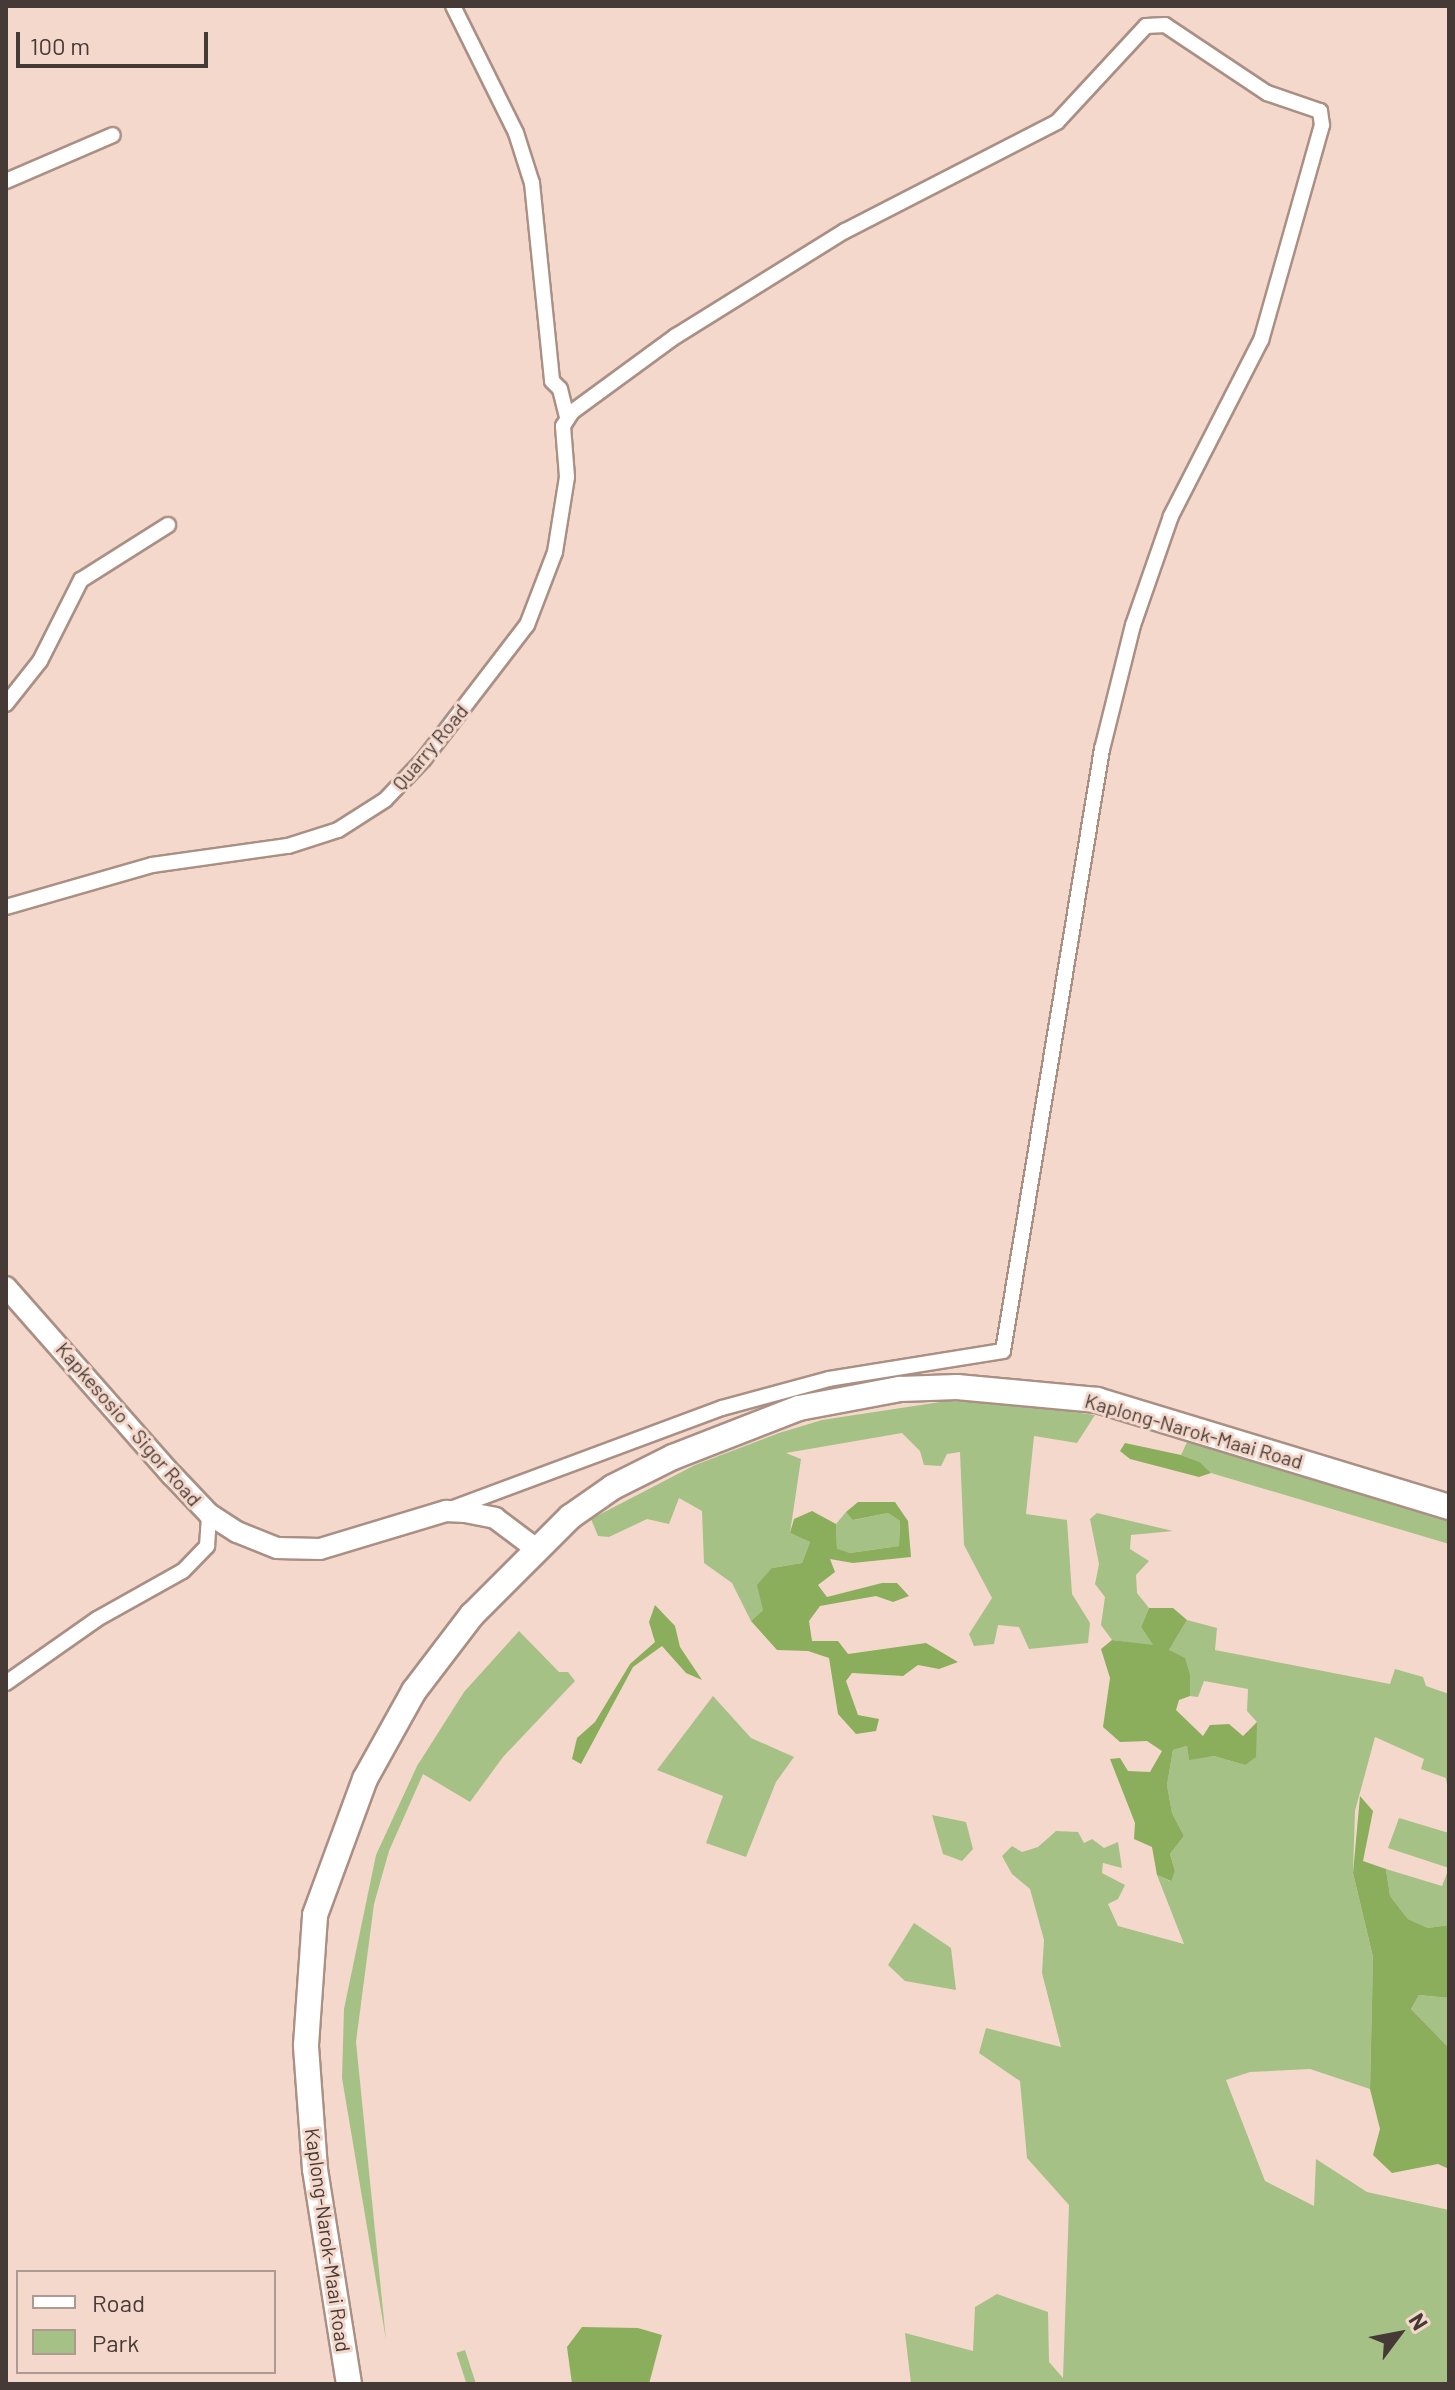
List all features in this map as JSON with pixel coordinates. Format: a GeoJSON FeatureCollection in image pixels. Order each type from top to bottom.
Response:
{"type":"FeatureCollection","features":[{"type":"Feature","properties":{"kind":"highway","name":"Kaplong-Narok-Maai Road"},"geometry":{"type":"LineString","coordinates":[[349,2384],[314,2154],[306,2045],[315,1915],[365,1779],[414,1691],[472,1615],[535,1548],[613,1487],[696,1446],[827,1402],[957,1387],[1097,1400],[1449,1507]]}},
{"type":"Feature","properties":{"kind":"main road","name":"Kapkesosio - Sigor Road"},"geometry":{"type":"LineString","coordinates":[[6,1287],[209,1514],[258,1543],[306,1550],[339,1545],[446,1511],[495,1518],[535,1548]]}},
{"type":"Feature","properties":{"kind":"street"},"geometry":{"type":"LineString","coordinates":[[446,1511],[722,1408],[829,1379],[1003,1351],[1102,749],[1133,625],[1171,516],[1261,340],[1278,291],[1321,114],[1267,93],[1165,25],[1151,23],[1057,122],[845,231],[676,336],[567,417],[560,389],[552,381],[532,183],[516,133],[453,6]]}},
{"type":"Feature","properties":{"kind":"street"},"geometry":{"type":"LineString","coordinates":[[6,181],[113,135]]}},
{"type":"Feature","properties":{"kind":"street","name":"Quarry Road"},"geometry":{"type":"LineString","coordinates":[[6,907],[152,865],[288,846],[338,830],[385,800],[424,759],[527,625],[560,525],[567,417]]}},
{"type":"Feature","properties":{"kind":"street"},"geometry":{"type":"LineString","coordinates":[[6,704],[40,661],[81,580],[168,525]]}},
{"type":"Feature","properties":{"kind":"street"},"geometry":{"type":"LineString","coordinates":[[6,1683],[97,1619],[183,1571],[207,1546],[209,1514]]}},
{"type":"Feature","properties":{"kind":"green space"},"geometry":{"type":"Polygon","coordinates":[[[947,1401],[1010,1403],[1095,1415],[1077,1443],[1034,1436],[1026,1514],[1067,1520],[1072,1594],[1090,1623],[1088,1643],[1029,1649],[1019,1627],[998,1625],[994,1644],[974,1646],[969,1634],[992,1598],[964,1545],[960,1452],[947,1454],[941,1466],[924,1465],[920,1451],[902,1433],[786,1453],[801,1459],[790,1533],[810,1542],[802,1563],[772,1568],[763,1610],[751,1621],[732,1583],[704,1563],[702,1511],[679,1498],[669,1524],[647,1519],[609,1537],[598,1536],[591,1519],[695,1465],[779,1433],[822,1420],[947,1401]]]}},
{"type":"Feature","properties":{"kind":"green space"},"geometry":{"type":"Polygon","coordinates":[[[1189,1438],[1449,1519],[1449,1544],[1211,1473],[1200,1462],[1181,1455],[1189,1438]]]}},
{"type":"Feature","properties":{"kind":"green space"},"geometry":{"type":"Polygon","coordinates":[[[1125,1443],[1181,1455],[1200,1462],[1211,1473],[1199,1477],[1130,1459],[1120,1451],[1125,1443]]]}},
{"type":"Feature","properties":{"kind":"green space"},"geometry":{"type":"Polygon","coordinates":[[[858,1502],[895,1502],[908,1521],[911,1557],[853,1563],[830,1559],[835,1572],[818,1585],[827,1597],[882,1583],[897,1583],[909,1596],[893,1602],[876,1596],[820,1606],[809,1621],[812,1641],[838,1641],[848,1654],[926,1643],[958,1662],[939,1669],[918,1665],[903,1676],[852,1673],[846,1681],[858,1715],[879,1719],[876,1731],[856,1734],[838,1714],[829,1658],[808,1651],[777,1650],[751,1621],[763,1610],[757,1585],[772,1568],[802,1563],[810,1542],[790,1533],[794,1519],[812,1511],[836,1524],[837,1549],[850,1553],[899,1546],[900,1521],[888,1513],[853,1520],[846,1512],[858,1502]]]}},
{"type":"Feature","properties":{"kind":"green space"},"geometry":{"type":"Polygon","coordinates":[[[846,1512],[854,1520],[888,1513],[900,1521],[899,1546],[850,1553],[837,1550],[836,1524],[846,1512]]]}},
{"type":"Feature","properties":{"kind":"green space"},"geometry":{"type":"Polygon","coordinates":[[[1097,1513],[1173,1531],[1131,1535],[1130,1549],[1149,1561],[1136,1575],[1137,1593],[1149,1608],[1141,1627],[1154,1646],[1112,1640],[1101,1625],[1105,1597],[1095,1584],[1099,1564],[1090,1519],[1097,1513]]]}},
{"type":"Feature","properties":{"kind":"green space"},"geometry":{"type":"Polygon","coordinates":[[[655,1605],[675,1626],[680,1647],[702,1680],[686,1673],[662,1646],[633,1667],[581,1764],[572,1759],[577,1738],[595,1722],[630,1664],[655,1642],[649,1622],[655,1605]]]}},
{"type":"Feature","properties":{"kind":"green space"},"geometry":{"type":"Polygon","coordinates":[[[1149,1608],[1173,1608],[1187,1620],[1169,1650],[1185,1658],[1190,1675],[1190,1696],[1179,1700],[1176,1710],[1203,1736],[1210,1725],[1229,1724],[1243,1736],[1257,1722],[1256,1757],[1245,1765],[1214,1756],[1189,1760],[1187,1746],[1173,1750],[1167,1785],[1172,1813],[1184,1836],[1170,1854],[1175,1871],[1171,1881],[1157,1875],[1152,1847],[1134,1839],[1135,1823],[1110,1759],[1120,1758],[1128,1771],[1150,1772],[1162,1751],[1147,1741],[1120,1742],[1103,1727],[1110,1678],[1101,1649],[1112,1640],[1153,1645],[1141,1627],[1149,1608]]]}},
{"type":"Feature","properties":{"kind":"green space"},"geometry":{"type":"Polygon","coordinates":[[[1187,1620],[1217,1628],[1215,1650],[1390,1684],[1395,1669],[1423,1677],[1426,1686],[1449,1694],[1449,1798],[1446,1778],[1421,1769],[1424,1759],[1375,1737],[1355,1811],[1353,1873],[1373,1957],[1370,2089],[1310,2069],[1250,2072],[1226,2080],[1265,2181],[1314,2206],[1316,2159],[1367,2192],[1449,2210],[1449,2384],[911,2384],[905,2333],[973,2351],[975,2307],[997,2294],[1048,2312],[1049,2362],[1063,2378],[1069,2205],[1027,2158],[1020,2081],[979,2053],[986,2028],[1061,2047],[1042,1973],[1044,1940],[1030,1889],[1012,1874],[1002,1856],[1012,1846],[1022,1852],[1038,1847],[1056,1831],[1078,1832],[1084,1843],[1092,1839],[1104,1848],[1118,1842],[1122,1868],[1103,1863],[1102,1873],[1125,1885],[1118,1899],[1108,1904],[1118,1926],[1184,1944],[1157,1875],[1170,1881],[1175,1871],[1170,1854],[1184,1836],[1172,1813],[1167,1785],[1173,1750],[1187,1746],[1189,1759],[1214,1756],[1245,1765],[1257,1722],[1247,1711],[1248,1689],[1204,1681],[1198,1697],[1190,1696],[1190,1675],[1169,1650],[1187,1620]]]}},
{"type":"Feature","properties":{"kind":"green space"},"geometry":{"type":"Polygon","coordinates":[[[519,1631],[559,1672],[568,1672],[575,1681],[503,1757],[470,1802],[423,1774],[389,1851],[374,1904],[356,2042],[386,2340],[342,2078],[344,2009],[376,1855],[417,1766],[464,1692],[519,1631]]]}},
{"type":"Feature","properties":{"kind":"green space"},"geometry":{"type":"Polygon","coordinates":[[[713,1696],[751,1738],[794,1757],[776,1782],[746,1857],[706,1843],[723,1796],[657,1770],[713,1696]]]}},
{"type":"Feature","properties":{"kind":"green space"},"geometry":{"type":"Polygon","coordinates":[[[1360,1796],[1373,1811],[1363,1861],[1386,1869],[1390,1896],[1408,1919],[1428,1928],[1449,1925],[1449,1998],[1419,1995],[1411,2009],[1449,2048],[1449,2169],[1438,2164],[1392,2173],[1373,2155],[1380,2129],[1370,2089],[1373,1957],[1353,1873],[1360,1796]]]}},
{"type":"Feature","properties":{"kind":"green space"},"geometry":{"type":"Polygon","coordinates":[[[932,1815],[966,1822],[973,1849],[962,1861],[943,1854],[932,1815]]]}},
{"type":"Feature","properties":{"kind":"green space"},"geometry":{"type":"Polygon","coordinates":[[[1399,1818],[1449,1833],[1449,1868],[1388,1848],[1399,1818]]]}},
{"type":"Feature","properties":{"kind":"green space"},"geometry":{"type":"Polygon","coordinates":[[[1449,1868],[1449,1925],[1428,1928],[1408,1919],[1390,1896],[1386,1869],[1442,1886],[1449,1868]]]}},
{"type":"Feature","properties":{"kind":"green space"},"geometry":{"type":"Polygon","coordinates":[[[914,1923],[951,1948],[956,1990],[905,1981],[888,1965],[914,1923]]]}},
{"type":"Feature","properties":{"kind":"green space"},"geometry":{"type":"Polygon","coordinates":[[[1419,1995],[1449,1998],[1449,2048],[1411,2009],[1419,1995]]]}},
{"type":"Feature","properties":{"kind":"green space"},"geometry":{"type":"Polygon","coordinates":[[[582,2327],[638,2328],[662,2335],[649,2384],[572,2384],[567,2347],[582,2327]]]}},
{"type":"Feature","properties":{"kind":"green space"},"geometry":{"type":"Polygon","coordinates":[[[465,2350],[476,2384],[467,2384],[456,2353],[465,2350]]]}}]}
